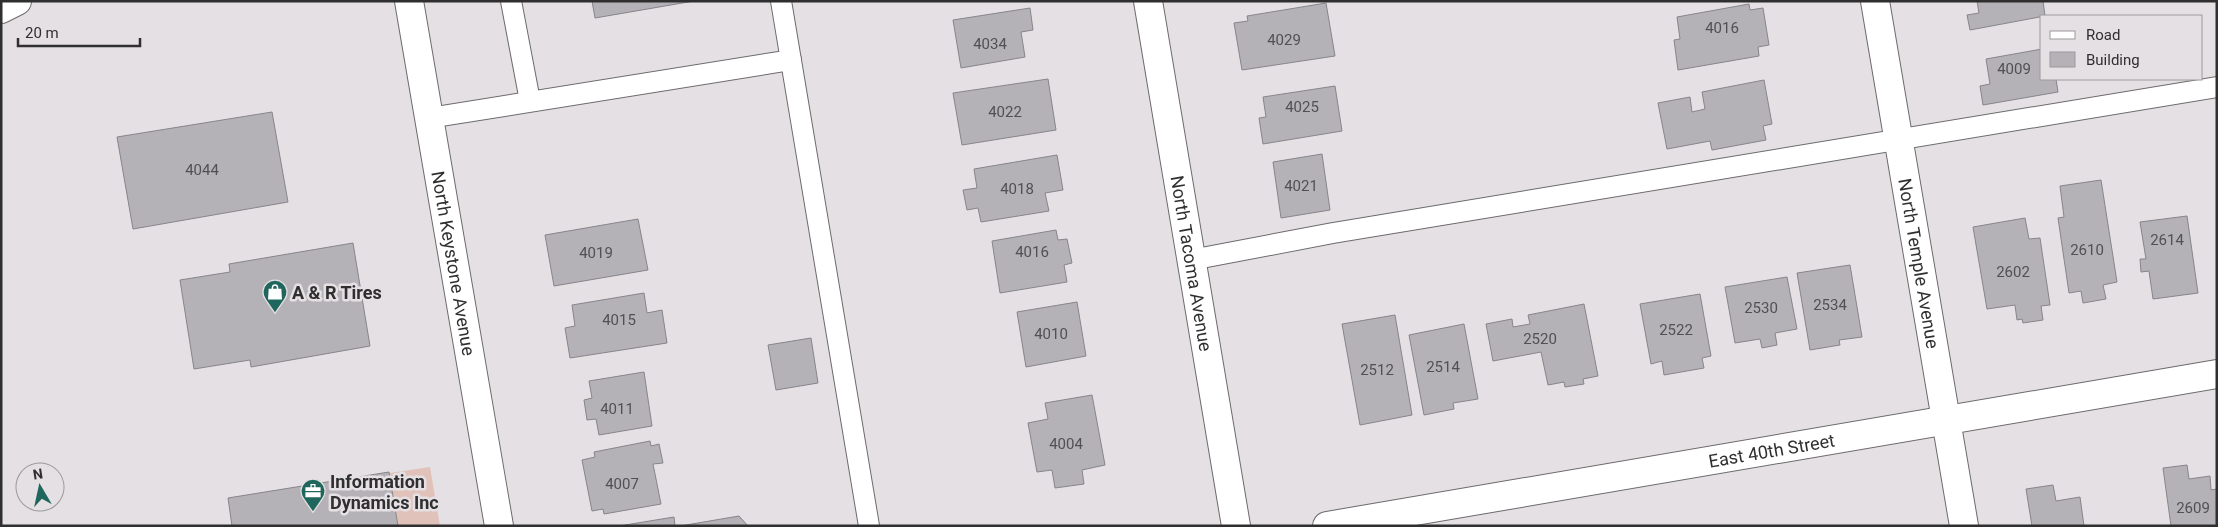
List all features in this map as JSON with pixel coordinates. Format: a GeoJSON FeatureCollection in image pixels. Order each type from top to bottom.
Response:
{"type":"FeatureCollection","features":[{"type":"Feature","properties":{"kind":"street"},"geometry":{"type":"LineString","coordinates":[[1,9],[17,1]]}},
{"type":"Feature","properties":{"kind":"street","name":"North Keystone Avenue"},"geometry":{"type":"LineString","coordinates":[[409,1],[499,526]]}},
{"type":"Feature","properties":{"kind":"street","name":"North Tacoma Avenue"},"geometry":{"type":"LineString","coordinates":[[1148,1],[1236,526]]}},
{"type":"Feature","properties":{"kind":"street","name":"North Temple Avenue"},"geometry":{"type":"LineString","coordinates":[[1875,1],[1964,526]]}},
{"type":"Feature","properties":{"kind":"street","name":"East 40th Street"},"geometry":{"type":"LineString","coordinates":[[1327,526],[2217,374]]}},
{"type":"Feature","properties":{"kind":"lane"},"geometry":{"type":"LineString","coordinates":[[511,1],[530,101]]}},
{"type":"Feature","properties":{"kind":"lane"},"geometry":{"type":"LineString","coordinates":[[781,1],[869,526]]}},
{"type":"Feature","properties":{"kind":"lane"},"geometry":{"type":"LineString","coordinates":[[429,118],[791,60]]}},
{"type":"Feature","properties":{"kind":"lane"},"geometry":{"type":"LineString","coordinates":[[1191,260],[1333,233],[2217,87]]}},
{"type":"Feature","properties":{"kind":"shaded area"},"geometry":{"type":"Polygon","coordinates":[[[430,467],[440,526],[398,526],[390,473],[430,467]]]}},
{"type":"Feature","properties":{"kind":"building"},"geometry":{"type":"Polygon","coordinates":[[[592,1],[694,1],[595,18],[592,1]]]}},
{"type":"Feature","properties":{"kind":"building"},"geometry":{"type":"Polygon","coordinates":[[[1977,1],[2043,1],[2045,15],[1970,30],[1967,15],[1979,13],[1977,1]]]}},
{"type":"Feature","properties":{"kind":"building"},"geometry":{"type":"Polygon","coordinates":[[[1326,3],[1335,56],[1242,70],[1234,23],[1248,21],[1247,16],[1326,3]]]}},
{"type":"Feature","properties":{"kind":"building"},"geometry":{"type":"Polygon","coordinates":[[[1749,4],[1750,10],[1763,8],[1769,45],[1758,47],[1759,56],[1678,70],[1674,40],[1680,39],[1677,17],[1749,4]]]}},
{"type":"Feature","properties":{"kind":"building"},"geometry":{"type":"Polygon","coordinates":[[[1030,8],[1033,30],[1021,32],[1025,57],[961,68],[953,20],[1030,8]]]}},
{"type":"Feature","properties":{"kind":"building"},"geometry":{"type":"Polygon","coordinates":[[[2040,49],[2040,80],[2056,80],[2058,92],[1983,105],[1980,86],[1990,84],[1986,59],[2040,49]]]}},
{"type":"Feature","properties":{"kind":"building"},"geometry":{"type":"Polygon","coordinates":[[[1048,79],[1056,130],[962,145],[953,93],[1048,79]]]}},
{"type":"Feature","properties":{"kind":"building"},"geometry":{"type":"Polygon","coordinates":[[[1764,80],[1772,124],[1763,126],[1766,140],[1712,150],[1710,141],[1667,149],[1658,103],[1690,97],[1692,112],[1705,109],[1702,92],[1764,80]]]}},
{"type":"Feature","properties":{"kind":"building"},"geometry":{"type":"Polygon","coordinates":[[[1335,86],[1342,131],[1263,144],[1259,118],[1266,117],[1263,97],[1335,86]]]}},
{"type":"Feature","properties":{"kind":"building"},"geometry":{"type":"Polygon","coordinates":[[[272,112],[288,202],[133,229],[117,137],[272,112]]]}},
{"type":"Feature","properties":{"kind":"building"},"geometry":{"type":"Polygon","coordinates":[[[1322,154],[1330,210],[1281,218],[1273,162],[1322,154]]]}},
{"type":"Feature","properties":{"kind":"building"},"geometry":{"type":"Polygon","coordinates":[[[1057,155],[1063,190],[1045,193],[1049,211],[981,222],[978,208],[967,210],[963,190],[977,188],[974,169],[1057,155]]]}},
{"type":"Feature","properties":{"kind":"building"},"geometry":{"type":"Polygon","coordinates":[[[2101,180],[2117,282],[2103,285],[2106,299],[2083,303],[2081,291],[2069,293],[2058,218],[2064,217],[2060,186],[2101,180]]]}},
{"type":"Feature","properties":{"kind":"building"},"geometry":{"type":"Polygon","coordinates":[[[2187,216],[2198,293],[2153,299],[2149,271],[2141,272],[2140,259],[2146,259],[2140,222],[2187,216]]]}},
{"type":"Feature","properties":{"kind":"building"},"geometry":{"type":"Polygon","coordinates":[[[2025,218],[2029,239],[2040,238],[2050,305],[2041,306],[2043,320],[2023,323],[2022,319],[2017,320],[2015,305],[1987,309],[1973,227],[2025,218]]]}},
{"type":"Feature","properties":{"kind":"building"},"geometry":{"type":"Polygon","coordinates":[[[638,219],[648,270],[554,286],[545,235],[638,219]]]}},
{"type":"Feature","properties":{"kind":"building"},"geometry":{"type":"Polygon","coordinates":[[[1056,230],[1058,240],[1067,239],[1072,263],[1064,265],[1067,282],[1000,293],[992,241],[1056,230]]]}},
{"type":"Feature","properties":{"kind":"building","name":"A & R Tires"},"geometry":{"type":"Polygon","coordinates":[[[353,243],[370,346],[251,367],[250,360],[194,369],[180,280],[230,272],[229,264],[353,243]]]}},
{"type":"Feature","properties":{"kind":"building"},"geometry":{"type":"Polygon","coordinates":[[[1850,265],[1862,337],[1839,340],[1840,345],[1810,350],[1797,273],[1850,265]]]}},
{"type":"Feature","properties":{"kind":"building"},"geometry":{"type":"Polygon","coordinates":[[[1787,277],[1797,329],[1775,333],[1777,345],[1762,348],[1760,339],[1735,343],[1725,287],[1787,277]]]}},
{"type":"Feature","properties":{"kind":"building"},"geometry":{"type":"Polygon","coordinates":[[[644,293],[647,313],[662,310],[667,343],[570,358],[565,328],[575,326],[572,305],[644,293]]]}},
{"type":"Feature","properties":{"kind":"building"},"geometry":{"type":"Polygon","coordinates":[[[1700,294],[1711,356],[1702,358],[1704,368],[1664,375],[1662,361],[1651,364],[1640,304],[1700,294]]]}},
{"type":"Feature","properties":{"kind":"building"},"geometry":{"type":"Polygon","coordinates":[[[1077,302],[1086,356],[1026,367],[1017,312],[1077,302]]]}},
{"type":"Feature","properties":{"kind":"building"},"geometry":{"type":"Polygon","coordinates":[[[1584,304],[1598,376],[1583,379],[1584,384],[1565,387],[1564,382],[1548,385],[1541,352],[1493,361],[1486,324],[1512,319],[1513,327],[1530,324],[1528,315],[1584,304]]]}},
{"type":"Feature","properties":{"kind":"building"},"geometry":{"type":"Polygon","coordinates":[[[1395,315],[1412,415],[1360,425],[1342,324],[1395,315]]]}},
{"type":"Feature","properties":{"kind":"building"},"geometry":{"type":"Polygon","coordinates":[[[1464,324],[1478,399],[1453,403],[1454,409],[1424,415],[1409,335],[1464,324]]]}},
{"type":"Feature","properties":{"kind":"building"},"geometry":{"type":"Polygon","coordinates":[[[811,338],[818,383],[776,390],[768,345],[811,338]]]}},
{"type":"Feature","properties":{"kind":"building"},"geometry":{"type":"Polygon","coordinates":[[[644,372],[652,426],[599,435],[596,419],[587,420],[584,400],[592,398],[589,381],[644,372]]]}},
{"type":"Feature","properties":{"kind":"building"},"geometry":{"type":"Polygon","coordinates":[[[1092,395],[1105,465],[1082,470],[1084,484],[1055,488],[1052,470],[1037,472],[1028,423],[1048,419],[1045,403],[1092,395]]]}},
{"type":"Feature","properties":{"kind":"building"},"geometry":{"type":"Polygon","coordinates":[[[650,441],[651,446],[659,444],[663,463],[653,464],[661,504],[604,514],[603,509],[592,511],[582,460],[595,457],[594,452],[650,441]]]}},
{"type":"Feature","properties":{"kind":"building"},"geometry":{"type":"Polygon","coordinates":[[[2187,465],[2189,479],[2210,476],[2211,490],[2217,489],[2217,526],[2171,526],[2163,468],[2187,465]]]}},
{"type":"Feature","properties":{"kind":"building","name":"Information Dynamics Inc"},"geometry":{"type":"Polygon","coordinates":[[[389,472],[398,526],[232,526],[228,498],[389,472]]]}},
{"type":"Feature","properties":{"kind":"building"},"geometry":{"type":"Polygon","coordinates":[[[2053,485],[2056,501],[2080,497],[2084,526],[2032,526],[2026,489],[2053,485]]]}},
{"type":"Feature","properties":{"kind":"building"},"geometry":{"type":"Polygon","coordinates":[[[739,516],[748,526],[680,526],[739,516]]]}},
{"type":"Feature","properties":{"kind":"building"},"geometry":{"type":"Polygon","coordinates":[[[674,517],[675,526],[619,526],[674,517]]]}},
{"type":"Feature","properties":{"kind":"place","name":"A & R Tires"},"geometry":{"type":"Point","coordinates":[275,313]}},
{"type":"Feature","properties":{"kind":"place","name":"Information Dynamics Inc"},"geometry":{"type":"Point","coordinates":[313,512]}}]}
